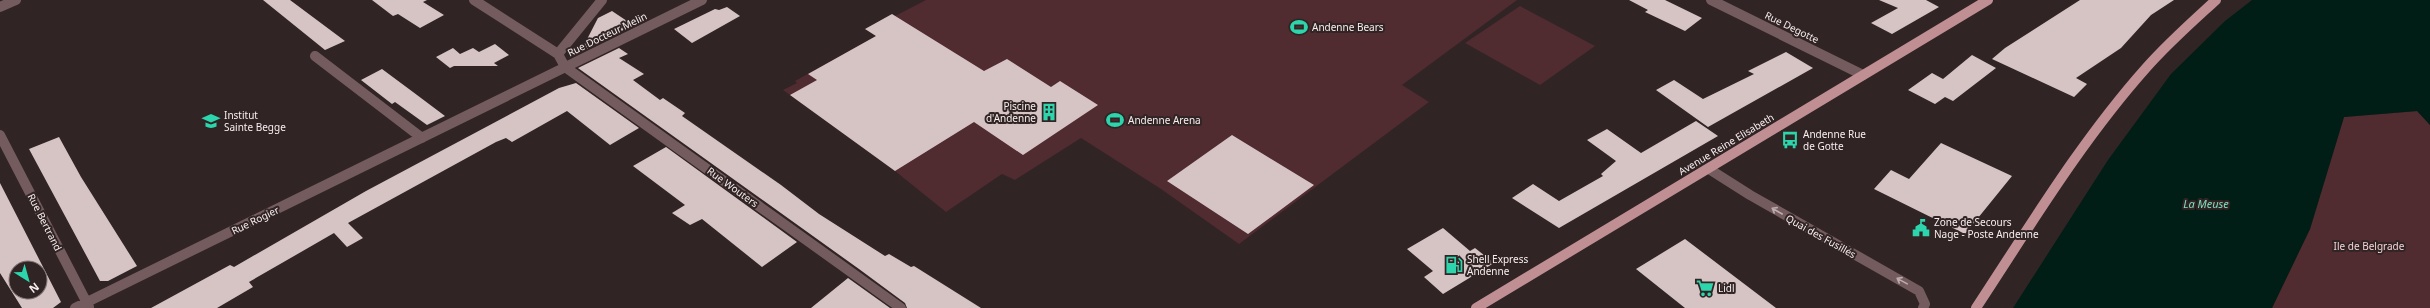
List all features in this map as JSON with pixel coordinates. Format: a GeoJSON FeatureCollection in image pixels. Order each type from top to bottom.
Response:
{"type":"FeatureCollection","features":[{"type":"Feature","properties":{"kind":"main road","name":"Avenue Reine Elisabeth"},"geometry":{"type":"LineString","coordinates":[[1476,308],[1988,0]]}},
{"type":"Feature","properties":{"kind":"main road"},"geometry":{"type":"LineString","coordinates":[[1976,308],[2102,122],[2144,69],[2176,35],[2216,0]]}},
{"type":"Feature","properties":{"kind":"street"},"geometry":{"type":"LineString","coordinates":[[0,7],[16,0]]}},
{"type":"Feature","properties":{"kind":"street"},"geometry":{"type":"LineString","coordinates":[[474,0],[558,54],[565,67]]}},
{"type":"Feature","properties":{"kind":"street"},"geometry":{"type":"LineString","coordinates":[[558,54],[602,0]]}},
{"type":"Feature","properties":{"kind":"street","name":"Rue Docteur Melin"},"geometry":{"type":"LineString","coordinates":[[565,67],[702,0]]}},
{"type":"Feature","properties":{"kind":"street","name":"Rue Degotte"},"geometry":{"type":"LineString","coordinates":[[1711,0],[1863,75]]}},
{"type":"Feature","properties":{"kind":"street"},"geometry":{"type":"LineString","coordinates":[[315,56],[422,138]]}},
{"type":"Feature","properties":{"kind":"street","name":"Rue Rogier"},"geometry":{"type":"LineString","coordinates":[[75,308],[88,305],[565,67]]}},
{"type":"Feature","properties":{"kind":"street","name":"Rue Wouters"},"geometry":{"type":"LineString","coordinates":[[565,67],[901,308]]}},
{"type":"Feature","properties":{"kind":"street","name":"Rue Bertrand"},"geometry":{"type":"LineString","coordinates":[[0,135],[88,305]]}},
{"type":"Feature","properties":{"kind":"street","name":"Quai des Fusillés"},"geometry":{"type":"LineString","coordinates":[[1709,169],[1764,203],[1919,291],[1925,304],[1923,308]]}},
{"type":"Feature","properties":{"kind":"green space","name":"Andenne Arena"},"geometry":{"type":"Polygon","coordinates":[[[926,0],[1517,0],[1402,85],[1429,102],[1239,244],[1161,189],[1081,138],[1015,180],[1002,174],[946,212],[895,171],[783,90],[797,83],[795,81],[876,36],[865,29],[926,0]]]}},
{"type":"Feature","properties":{"kind":"green space"},"geometry":{"type":"Polygon","coordinates":[[[1520,6],[1595,46],[1540,85],[1465,43],[1520,6]]]}},
{"type":"Feature","properties":{"kind":"green space","name":"Ile de Belgrade"},"geometry":{"type":"Polygon","coordinates":[[[2418,111],[2430,125],[2430,308],[2272,308],[2310,229],[2344,117],[2418,111]]]}},
{"type":"Feature","properties":{"kind":"water","name":"La Meuse"},"geometry":{"type":"Polygon","coordinates":[[[2252,0],[2430,0],[2430,125],[2417,111],[2344,117],[2310,229],[2272,308],[2013,308],[2108,160],[2171,74],[2225,21],[2252,0]]]}},
{"type":"Feature","properties":{"kind":"building"},"geometry":{"type":"Polygon","coordinates":[[[263,0],[290,0],[345,41],[325,50],[263,0]]]}},
{"type":"Feature","properties":{"kind":"building"},"geometry":{"type":"Polygon","coordinates":[[[372,0],[427,0],[423,2],[444,15],[420,28],[398,14],[393,16],[372,0]]]}},
{"type":"Feature","properties":{"kind":"building"},"geometry":{"type":"Polygon","coordinates":[[[1629,0],[1665,0],[1702,18],[1685,31],[1645,12],[1648,10],[1629,0]]]}},
{"type":"Feature","properties":{"kind":"building"},"geometry":{"type":"Polygon","coordinates":[[[1879,0],[1926,0],[1939,7],[1892,34],[1871,23],[1898,8],[1879,0]]]}},
{"type":"Feature","properties":{"kind":"building"},"geometry":{"type":"Polygon","coordinates":[[[2080,0],[2174,0],[2151,15],[2121,48],[2076,78],[2087,84],[2074,97],[1992,59],[2005,48],[2080,0]]]}},
{"type":"Feature","properties":{"kind":"building"},"geometry":{"type":"Polygon","coordinates":[[[727,7],[740,16],[692,43],[674,29],[715,9],[719,10],[727,7]]]}},
{"type":"Feature","properties":{"kind":"building"},"geometry":{"type":"Polygon","coordinates":[[[612,11],[633,25],[587,49],[588,47],[582,49],[598,18],[612,11]]]}},
{"type":"Feature","properties":{"kind":"building"},"geometry":{"type":"Polygon","coordinates":[[[892,14],[984,71],[1007,59],[1051,87],[1060,81],[1098,105],[1023,155],[974,122],[895,171],[790,95],[817,80],[808,74],[876,36],[865,29],[892,14]]]}},
{"type":"Feature","properties":{"kind":"building"},"geometry":{"type":"Polygon","coordinates":[[[495,44],[509,55],[494,63],[498,66],[454,66],[450,68],[436,57],[453,48],[460,54],[473,48],[479,52],[495,44]]]}},
{"type":"Feature","properties":{"kind":"building"},"geometry":{"type":"Polygon","coordinates":[[[619,48],[628,54],[619,58],[644,74],[633,80],[660,100],[663,98],[685,113],[682,116],[781,185],[819,214],[885,256],[889,254],[911,267],[914,266],[981,308],[907,308],[905,303],[859,269],[578,68],[619,48]]]}},
{"type":"Feature","properties":{"kind":"building"},"geometry":{"type":"Polygon","coordinates":[[[1786,52],[1813,68],[1708,127],[1656,90],[1674,80],[1703,99],[1754,74],[1748,71],[1786,52]]]}},
{"type":"Feature","properties":{"kind":"building"},"geometry":{"type":"Polygon","coordinates":[[[1972,55],[1996,68],[1953,101],[1945,97],[1935,104],[1908,90],[1932,73],[1943,79],[1972,55]]]}},
{"type":"Feature","properties":{"kind":"building"},"geometry":{"type":"Polygon","coordinates":[[[382,69],[445,116],[427,125],[395,102],[392,104],[361,80],[382,69]]]}},
{"type":"Feature","properties":{"kind":"building"},"geometry":{"type":"Polygon","coordinates":[[[576,83],[639,128],[610,145],[567,111],[512,142],[506,138],[496,142],[348,223],[363,238],[347,247],[334,233],[249,282],[253,287],[217,308],[151,308],[230,265],[234,267],[366,191],[559,88],[576,83]]]}},
{"type":"Feature","properties":{"kind":"building"},"geometry":{"type":"Polygon","coordinates":[[[1696,121],[1718,136],[1559,228],[1512,198],[1533,184],[1559,201],[1603,176],[1601,174],[1616,161],[1587,140],[1607,129],[1641,153],[1696,121]]]}},
{"type":"Feature","properties":{"kind":"building"},"geometry":{"type":"Polygon","coordinates":[[[1232,135],[1314,185],[1248,234],[1167,181],[1232,135]]]}},
{"type":"Feature","properties":{"kind":"building"},"geometry":{"type":"Polygon","coordinates":[[[59,137],[81,177],[137,266],[108,281],[100,281],[29,149],[59,137]]]}},
{"type":"Feature","properties":{"kind":"building"},"geometry":{"type":"Polygon","coordinates":[[[1941,143],[2012,176],[1965,234],[1874,189],[1891,170],[1909,179],[1941,143]]]}},
{"type":"Feature","properties":{"kind":"building"},"geometry":{"type":"Polygon","coordinates":[[[666,147],[797,242],[762,267],[702,219],[690,225],[672,213],[685,205],[633,166],[666,147]]]}},
{"type":"Feature","properties":{"kind":"building"},"geometry":{"type":"Polygon","coordinates":[[[0,183],[39,260],[8,260],[8,286],[0,273],[0,183]]]}},
{"type":"Feature","properties":{"kind":"building"},"geometry":{"type":"Polygon","coordinates":[[[1443,228],[1470,251],[1475,248],[1494,263],[1443,294],[1424,277],[1433,271],[1407,249],[1443,228]]]}},
{"type":"Feature","properties":{"kind":"building","name":"Lidl"},"geometry":{"type":"Polygon","coordinates":[[[1685,239],[1776,308],[1685,308],[1636,269],[1685,239]]]}},
{"type":"Feature","properties":{"kind":"building"},"geometry":{"type":"Polygon","coordinates":[[[48,277],[61,302],[53,308],[22,308],[17,300],[48,300],[48,277]]]}},
{"type":"Feature","properties":{"kind":"building"},"geometry":{"type":"Polygon","coordinates":[[[848,278],[890,308],[811,308],[848,278]]]}},
{"type":"Feature","properties":{"kind":"place","name":"Andenne Bears"},"geometry":{"type":"Point","coordinates":[1299,27]}},
{"type":"Feature","properties":{"kind":"place","name":"Piscine d'Andenne"},"geometry":{"type":"Point","coordinates":[1049,112]}},
{"type":"Feature","properties":{"kind":"place","name":"Andenne Arena"},"geometry":{"type":"Point","coordinates":[1115,120]}},
{"type":"Feature","properties":{"kind":"place","name":"Institut Sainte Begge"},"geometry":{"type":"Point","coordinates":[211,121]}},
{"type":"Feature","properties":{"kind":"place","name":"Andenne Rue de Gotte"},"geometry":{"type":"Point","coordinates":[1790,140]}},
{"type":"Feature","properties":{"kind":"place","name":"Zone de Secours Nage - Poste Andenne"},"geometry":{"type":"Point","coordinates":[1921,228]}},
{"type":"Feature","properties":{"kind":"place","name":"Shell Express Andenne"},"geometry":{"type":"Point","coordinates":[1454,265]}},
{"type":"Feature","properties":{"kind":"place","name":"Lidl"},"geometry":{"type":"Point","coordinates":[1705,288]}}]}
